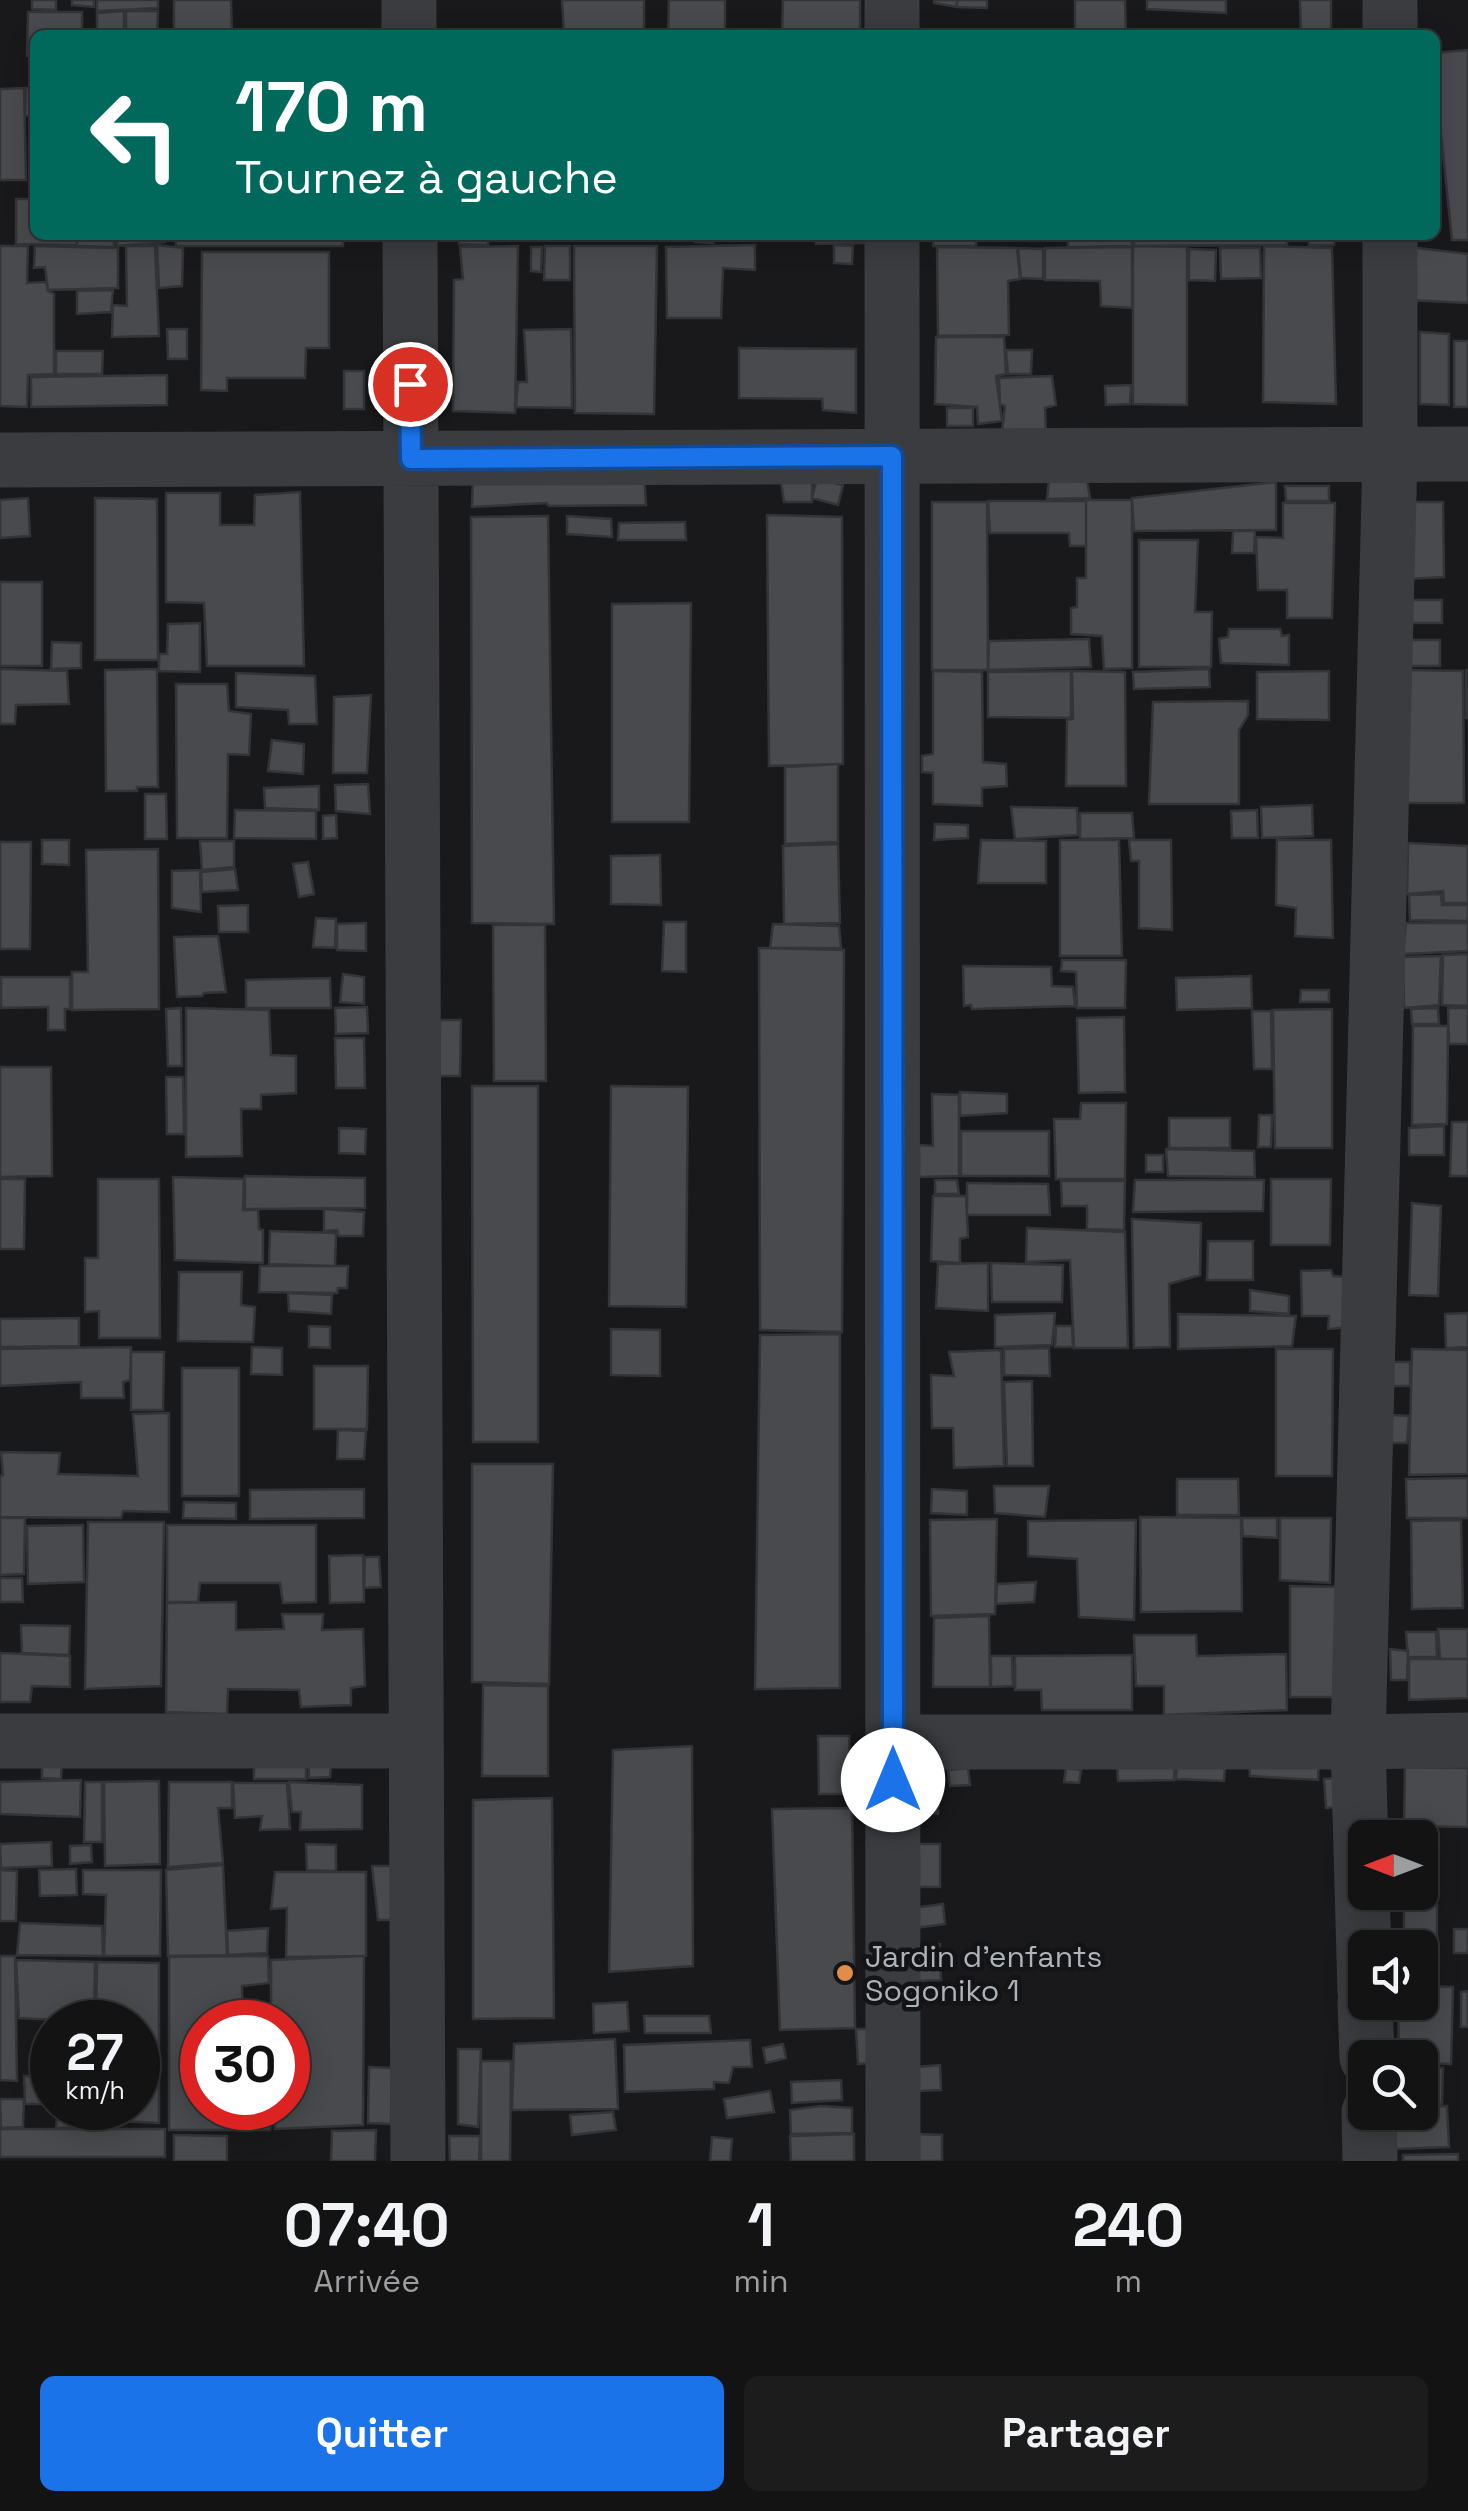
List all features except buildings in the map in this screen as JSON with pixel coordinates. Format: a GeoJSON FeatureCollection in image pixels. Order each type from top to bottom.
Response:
{"type":"FeatureCollection","features":[{"type":"Feature","properties":{"kind":"street"},"geometry":{"type":"LineString","coordinates":[[409,0],[409,30]]}},
{"type":"Feature","properties":{"kind":"street"},"geometry":{"type":"LineString","coordinates":[[892,0],[892,30]]}},
{"type":"Feature","properties":{"kind":"street"},"geometry":{"type":"LineString","coordinates":[[1390,0],[1390,30]]}},
{"type":"Feature","properties":{"kind":"street"},"geometry":{"type":"LineString","coordinates":[[410,240],[418,2161]]}},
{"type":"Feature","properties":{"kind":"street"},"geometry":{"type":"LineString","coordinates":[[892,240],[893,2161]]}},
{"type":"Feature","properties":{"kind":"street"},"geometry":{"type":"LineString","coordinates":[[1363,1930],[1358,1742],[1390,454],[1390,240]]}},
{"type":"Feature","properties":{"kind":"street"},"geometry":{"type":"LineString","coordinates":[[0,460],[1468,454]]}},
{"type":"Feature","properties":{"kind":"street"},"geometry":{"type":"LineString","coordinates":[[893,1742],[1468,1740]]}},
{"type":"Feature","properties":{"kind":"street"},"geometry":{"type":"LineString","coordinates":[[0,1741],[416,1741]]}},
{"type":"Feature","properties":{"kind":"street"},"geometry":{"type":"LineString","coordinates":[[1369,2130],[1370,2161]]}},
{"type":"Feature","properties":{"kind":"place","name":"Jardin d'enfants Sogoniko 1"},"geometry":{"type":"Point","coordinates":[845,1973]}},
{"type":"Feature","properties":{"kind":"route"},"geometry":{"type":"LineString","coordinates":[[410,384],[411,459],[892,456],[893,1780]]}}]}
